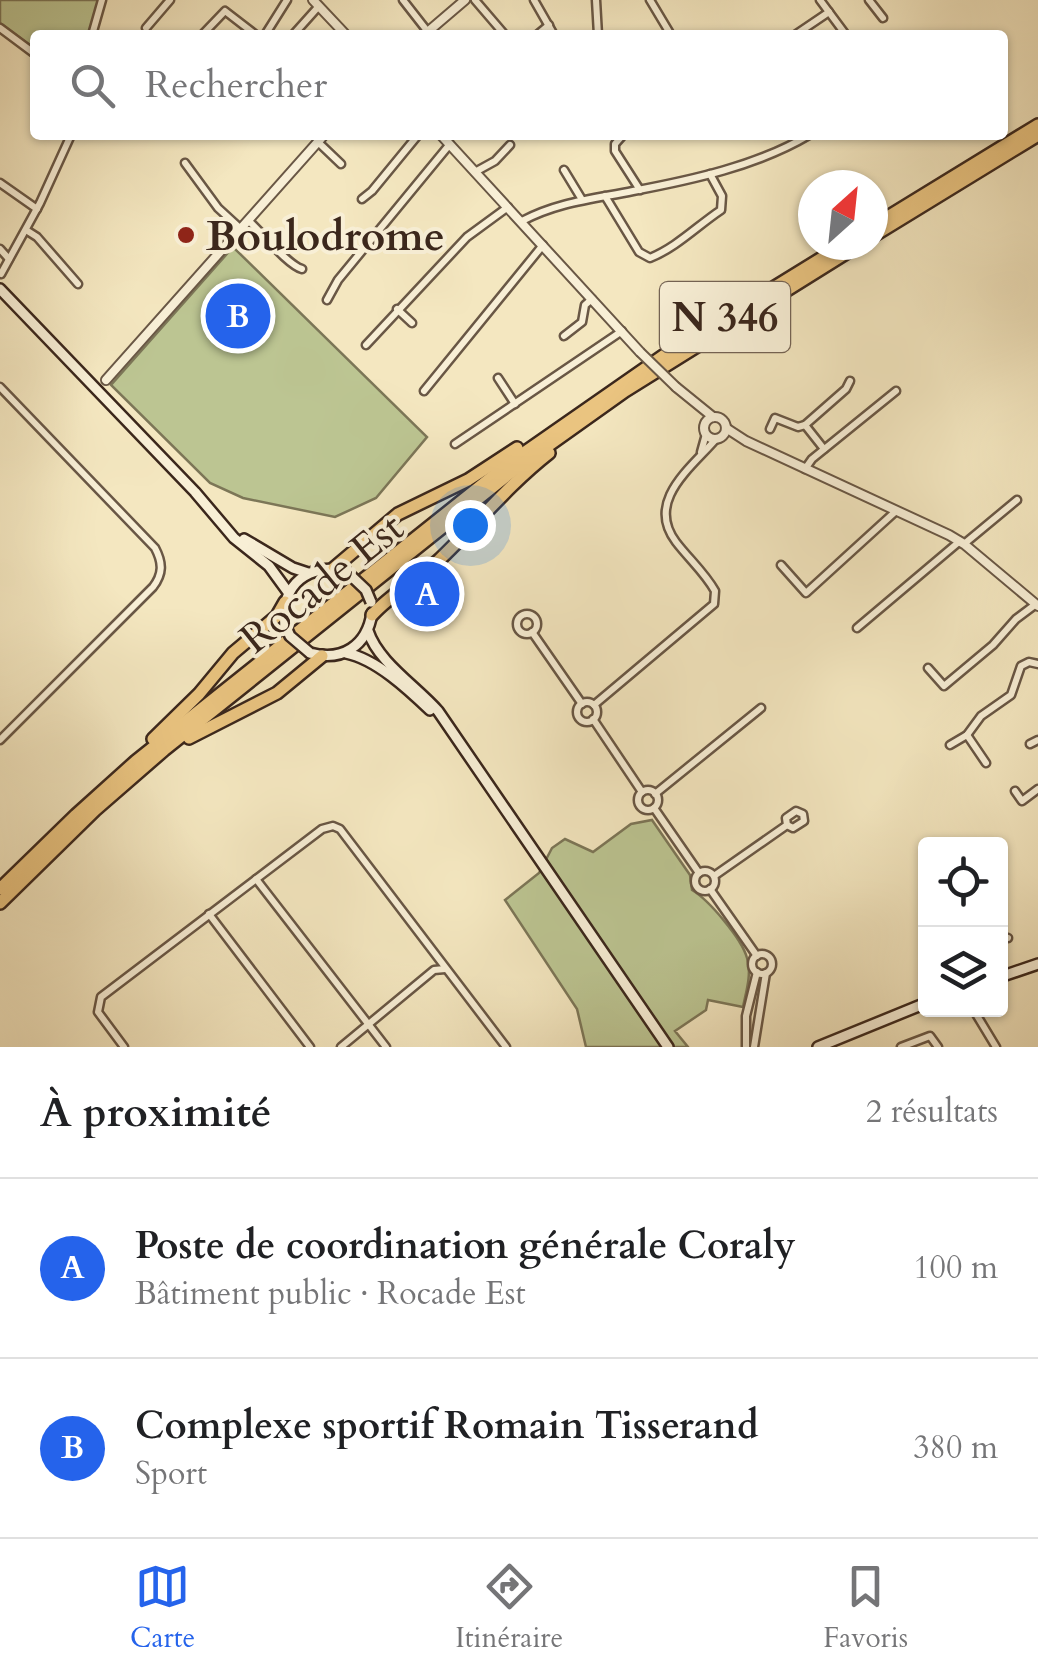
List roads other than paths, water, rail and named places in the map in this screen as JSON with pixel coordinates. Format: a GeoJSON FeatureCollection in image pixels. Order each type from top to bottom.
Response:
{"type":"FeatureCollection","features":[{"type":"Feature","properties":{"kind":"highway"},"geometry":{"type":"LineString","coordinates":[[888,217],[1038,125]]}},
{"type":"Feature","properties":{"kind":"highway"},"geometry":{"type":"LineString","coordinates":[[888,227],[1038,135]]}},
{"type":"Feature","properties":{"kind":"highway","name":"Rocade Est"},"geometry":{"type":"LineString","coordinates":[[0,889],[107,786],[483,482],[608,392],[819,260]]}},
{"type":"Feature","properties":{"kind":"highway","name":"Rocade Est"},"geometry":{"type":"LineString","coordinates":[[0,903],[132,776],[474,500],[626,391],[835,260]]}},
{"type":"Feature","properties":{"kind":"highway"},"geometry":{"type":"LineString","coordinates":[[341,570],[398,514],[468,480],[602,390],[608,392]]}},
{"type":"Feature","properties":{"kind":"highway"},"geometry":{"type":"LineString","coordinates":[[372,609],[444,556],[514,482],[621,399],[626,391]]}},
{"type":"Feature","properties":{"kind":"highway"},"geometry":{"type":"LineString","coordinates":[[107,786],[112,775],[200,694],[233,653],[277,616],[286,597]]}},
{"type":"Feature","properties":{"kind":"highway"},"geometry":{"type":"LineString","coordinates":[[132,776],[141,775],[195,734],[277,692],[316,655]]}},
{"type":"Feature","properties":{"kind":"main road"},"geometry":{"type":"LineString","coordinates":[[0,290],[234,538],[270,566],[286,597],[285,625],[290,636],[316,655],[357,655],[405,688],[449,730]]}},
{"type":"Feature","properties":{"kind":"main road"},"geometry":{"type":"LineString","coordinates":[[218,519],[272,556],[308,572],[341,570],[358,580],[372,609],[368,631],[346,653]]}},
{"type":"Feature","properties":{"kind":"main road"},"geometry":{"type":"LineString","coordinates":[[286,597],[308,572]]}},
{"type":"Feature","properties":{"kind":"main road"},"geometry":{"type":"LineString","coordinates":[[368,631],[374,647],[438,711],[668,1047]]}},
{"type":"Feature","properties":{"kind":"main road"},"geometry":{"type":"LineString","coordinates":[[1008,974],[1038,964]]}},
{"type":"Feature","properties":{"kind":"main road"},"geometry":{"type":"LineString","coordinates":[[824,1045],[918,1005]]}},
{"type":"Feature","properties":{"kind":"street"},"geometry":{"type":"LineString","coordinates":[[93,30],[102,0]]}},
{"type":"Feature","properties":{"kind":"street"},"geometry":{"type":"LineString","coordinates":[[146,28],[170,0]]}},
{"type":"Feature","properties":{"kind":"street"},"geometry":{"type":"LineString","coordinates":[[266,30],[287,0]]}},
{"type":"Feature","properties":{"kind":"street"},"geometry":{"type":"LineString","coordinates":[[402,0],[424,30]]}},
{"type":"Feature","properties":{"kind":"street"},"geometry":{"type":"LineString","coordinates":[[430,30],[465,0]]}},
{"type":"Feature","properties":{"kind":"street"},"geometry":{"type":"LineString","coordinates":[[475,0],[501,30]]}},
{"type":"Feature","properties":{"kind":"street"},"geometry":{"type":"LineString","coordinates":[[534,0],[552,30]]}},
{"type":"Feature","properties":{"kind":"street"},"geometry":{"type":"LineString","coordinates":[[596,0],[598,30]]}},
{"type":"Feature","properties":{"kind":"street"},"geometry":{"type":"LineString","coordinates":[[650,0],[668,30]]}},
{"type":"Feature","properties":{"kind":"street"},"geometry":{"type":"LineString","coordinates":[[820,0],[842,30]]}},
{"type":"Feature","properties":{"kind":"street"},"geometry":{"type":"LineString","coordinates":[[869,0],[882,18]]}},
{"type":"Feature","properties":{"kind":"street"},"geometry":{"type":"LineString","coordinates":[[298,30],[316,3],[341,30]]}},
{"type":"Feature","properties":{"kind":"street"},"geometry":{"type":"LineString","coordinates":[[207,30],[226,11],[255,30]]}},
{"type":"Feature","properties":{"kind":"street"},"geometry":{"type":"LineString","coordinates":[[802,30],[829,12]]}},
{"type":"Feature","properties":{"kind":"street"},"geometry":{"type":"LineString","coordinates":[[543,30],[549,25]]}},
{"type":"Feature","properties":{"kind":"street"},"geometry":{"type":"LineString","coordinates":[[0,28],[30,50]]}},
{"type":"Feature","properties":{"kind":"street"},"geometry":{"type":"LineString","coordinates":[[4,44],[10,36]]}},
{"type":"Feature","properties":{"kind":"street"},"geometry":{"type":"LineString","coordinates":[[1,274],[70,140]]}},
{"type":"Feature","properties":{"kind":"street"},"geometry":{"type":"LineString","coordinates":[[106,380],[320,140]]}},
{"type":"Feature","properties":{"kind":"street"},"geometry":{"type":"LineString","coordinates":[[322,140],[342,164]]}},
{"type":"Feature","properties":{"kind":"street"},"geometry":{"type":"LineString","coordinates":[[362,199],[414,140]]}},
{"type":"Feature","properties":{"kind":"street"},"geometry":{"type":"LineString","coordinates":[[446,140],[640,352],[698,408],[722,420],[726,428],[746,442],[962,542],[1037,605],[1016,619],[993,646],[944,686],[928,668]]}},
{"type":"Feature","properties":{"kind":"street"},"geometry":{"type":"LineString","coordinates":[[619,140],[614,151],[640,190]]}},
{"type":"Feature","properties":{"kind":"street"},"geometry":{"type":"LineString","coordinates":[[522,221],[549,207],[582,198],[710,174],[800,140]]}},
{"type":"Feature","properties":{"kind":"street"},"geometry":{"type":"LineString","coordinates":[[327,300],[338,280],[450,144]]}},
{"type":"Feature","properties":{"kind":"street"},"geometry":{"type":"LineString","coordinates":[[475,172],[495,161],[510,145]]}},
{"type":"Feature","properties":{"kind":"street"},"geometry":{"type":"LineString","coordinates":[[185,163],[218,208],[242,231]]}},
{"type":"Feature","properties":{"kind":"street"},"geometry":{"type":"LineString","coordinates":[[564,170],[582,198]]}},
{"type":"Feature","properties":{"kind":"street"},"geometry":{"type":"LineString","coordinates":[[605,196],[639,252],[650,258],[688,236],[721,210],[722,196],[710,174]]}},
{"type":"Feature","properties":{"kind":"street"},"geometry":{"type":"LineString","coordinates":[[0,183],[37,209]]}},
{"type":"Feature","properties":{"kind":"street"},"geometry":{"type":"LineString","coordinates":[[366,345],[467,238],[508,207]]}},
{"type":"Feature","properties":{"kind":"street"},"geometry":{"type":"LineString","coordinates":[[250,222],[294,267],[302,269]]}},
{"type":"Feature","properties":{"kind":"street"},"geometry":{"type":"LineString","coordinates":[[26,230],[37,237],[78,284]]}},
{"type":"Feature","properties":{"kind":"street"},"geometry":{"type":"LineString","coordinates":[[424,391],[542,244]]}},
{"type":"Feature","properties":{"kind":"street"},"geometry":{"type":"LineString","coordinates":[[0,250],[9,259]]}},
{"type":"Feature","properties":{"kind":"street"},"geometry":{"type":"LineString","coordinates":[[564,336],[582,322],[585,305],[592,299]]}},
{"type":"Feature","properties":{"kind":"street"},"geometry":{"type":"LineString","coordinates":[[397,309],[412,323]]}},
{"type":"Feature","properties":{"kind":"street"},"geometry":{"type":"LineString","coordinates":[[455,444],[622,332]]}},
{"type":"Feature","properties":{"kind":"street"},"geometry":{"type":"LineString","coordinates":[[498,378],[515,404]]}},
{"type":"Feature","properties":{"kind":"street"},"geometry":{"type":"LineString","coordinates":[[770,429],[775,418],[798,428],[804,426],[850,381]]}},
{"type":"Feature","properties":{"kind":"street"},"geometry":{"type":"LineString","coordinates":[[0,387],[155,548],[162,562],[152,587],[0,740]]}},
{"type":"Feature","properties":{"kind":"street"},"geometry":{"type":"LineString","coordinates":[[806,469],[813,458],[896,391]]}},
{"type":"Feature","properties":{"kind":"street"},"geometry":{"type":"LineString","coordinates":[[698,408],[705,430],[718,438],[746,442]]}},
{"type":"Feature","properties":{"kind":"street"},"geometry":{"type":"LineString","coordinates":[[700,458],[705,430],[713,417]]}},
{"type":"Feature","properties":{"kind":"street"},"geometry":{"type":"LineString","coordinates":[[804,426],[824,449]]}},
{"type":"Feature","properties":{"kind":"street"},"geometry":{"type":"LineString","coordinates":[[582,704],[594,705],[714,604],[716,591],[674,540],[665,519],[666,502],[670,491],[726,428]]}},
{"type":"Feature","properties":{"kind":"street"},"geometry":{"type":"LineString","coordinates":[[789,461],[813,458]]}},
{"type":"Feature","properties":{"kind":"street"},"geometry":{"type":"LineString","coordinates":[[813,458],[818,475]]}},
{"type":"Feature","properties":{"kind":"street"},"geometry":{"type":"LineString","coordinates":[[857,628],[1017,500]]}},
{"type":"Feature","properties":{"kind":"street"},"geometry":{"type":"LineString","coordinates":[[780,565],[806,593],[896,511]]}},
{"type":"Feature","properties":{"kind":"street"},"geometry":{"type":"LineString","coordinates":[[532,632],[582,704]]}},
{"type":"Feature","properties":{"kind":"street"},"geometry":{"type":"LineString","coordinates":[[950,745],[967,735],[981,716],[1011,695],[1022,666],[1038,664]]}},
{"type":"Feature","properties":{"kind":"street"},"geometry":{"type":"LineString","coordinates":[[582,704],[577,710],[578,717],[585,721],[596,714],[594,705]]}},
{"type":"Feature","properties":{"kind":"street"},"geometry":{"type":"LineString","coordinates":[[655,794],[761,708]]}},
{"type":"Feature","properties":{"kind":"street"},"geometry":{"type":"LineString","coordinates":[[593,719],[642,792]]}},
{"type":"Feature","properties":{"kind":"street"},"geometry":{"type":"LineString","coordinates":[[967,735],[986,763]]}},
{"type":"Feature","properties":{"kind":"street"},"geometry":{"type":"LineString","coordinates":[[1022,801],[1038,789]]}},
{"type":"Feature","properties":{"kind":"street"},"geometry":{"type":"LineString","coordinates":[[654,808],[658,801],[655,794],[642,792],[640,806],[654,808],[699,873]]}},
{"type":"Feature","properties":{"kind":"street"},"geometry":{"type":"LineString","coordinates":[[1015,792],[1028,810]]}},
{"type":"Feature","properties":{"kind":"street"},"geometry":{"type":"LineString","coordinates":[[714,876],[787,825]]}},
{"type":"Feature","properties":{"kind":"street"},"geometry":{"type":"LineString","coordinates":[[124,1047],[98,1012],[98,1001],[322,829],[333,826],[340,829],[506,1047]]}},
{"type":"Feature","properties":{"kind":"street"},"geometry":{"type":"LineString","coordinates":[[699,873],[714,876]]}},
{"type":"Feature","properties":{"kind":"street"},"geometry":{"type":"LineString","coordinates":[[699,873],[695,882],[703,891],[715,883],[714,876]]}},
{"type":"Feature","properties":{"kind":"street"},"geometry":{"type":"LineString","coordinates":[[256,879],[386,1047]]}},
{"type":"Feature","properties":{"kind":"street"},"geometry":{"type":"LineString","coordinates":[[710,889],[757,956]]}},
{"type":"Feature","properties":{"kind":"street"},"geometry":{"type":"LineString","coordinates":[[209,914],[310,1047]]}},
{"type":"Feature","properties":{"kind":"street"},"geometry":{"type":"LineString","coordinates":[[763,954],[771,959],[772,965],[766,973],[750,1047],[746,1016],[757,972],[752,964],[763,954]]}},
{"type":"Feature","properties":{"kind":"street"},"geometry":{"type":"LineString","coordinates":[[341,1047],[434,970],[446,968]]}},
{"type":"Feature","properties":{"kind":"street"},"geometry":{"type":"LineString","coordinates":[[757,972],[766,973]]}},
{"type":"Feature","properties":{"kind":"street"},"geometry":{"type":"LineString","coordinates":[[752,989],[763,990]]}},
{"type":"Feature","properties":{"kind":"street"},"geometry":{"type":"LineString","coordinates":[[746,1016],[759,1019]]}},
{"type":"Feature","properties":{"kind":"street"},"geometry":{"type":"LineString","coordinates":[[977,1017],[996,1047]]}},
{"type":"Feature","properties":{"kind":"street"},"geometry":{"type":"LineString","coordinates":[[901,1047],[930,1036],[938,1047]]}},
{"type":"Feature","properties":{"kind":"place","name":"Boulodrome"},"geometry":{"type":"Point","coordinates":[186,235]}},
{"type":"Feature","properties":{"kind":"place","name":"Complexe sportif Romain Tisserand"},"geometry":{"type":"Point","coordinates":[238,316]}},
{"type":"Feature","properties":{"kind":"place","name":"Poste de coordination générale Coraly"},"geometry":{"type":"Point","coordinates":[427,594]}}]}
